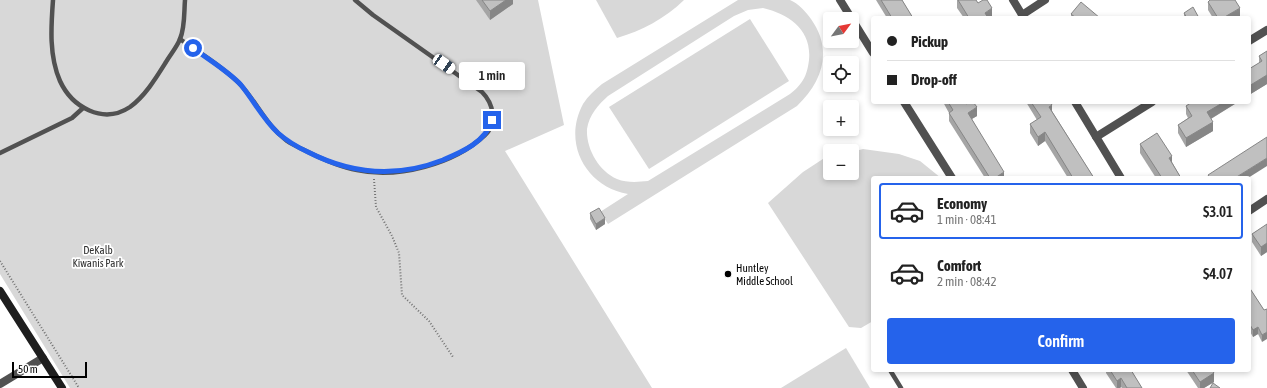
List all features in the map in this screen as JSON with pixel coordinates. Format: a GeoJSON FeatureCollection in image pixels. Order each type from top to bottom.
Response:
{"type":"FeatureCollection","features":[{"type":"Feature","properties":{"kind":"street"},"geometry":{"type":"LineString","coordinates":[[840,0],[871,49]]}},
{"type":"Feature","properties":{"kind":"street"},"geometry":{"type":"LineString","coordinates":[[1013,0],[1023,16],[1045,0]]}},
{"type":"Feature","properties":{"kind":"street"},"geometry":{"type":"LineString","coordinates":[[1251,40],[1267,30]]}},
{"type":"Feature","properties":{"kind":"street"},"geometry":{"type":"LineString","coordinates":[[905,104],[951,176]]}},
{"type":"Feature","properties":{"kind":"street"},"geometry":{"type":"LineString","coordinates":[[1076,104],[1120,176]]}},
{"type":"Feature","properties":{"kind":"street"},"geometry":{"type":"LineString","coordinates":[[1096,137],[1149,104]]}},
{"type":"Feature","properties":{"kind":"street"},"geometry":{"type":"LineString","coordinates":[[1251,209],[1267,199]]}},
{"type":"Feature","properties":{"kind":"street"},"geometry":{"type":"LineString","coordinates":[[0,291],[62,388]]}},
{"type":"Feature","properties":{"kind":"street"},"geometry":{"type":"LineString","coordinates":[[0,384],[43,358]]}},
{"type":"Feature","properties":{"kind":"street"},"geometry":{"type":"LineString","coordinates":[[1073,372],[1083,388]]}},
{"type":"Feature","properties":{"kind":"lane"},"geometry":{"type":"LineString","coordinates":[[53,0],[51,39],[57,72],[65,90],[83,108],[97,113],[107,114],[115,113],[130,107],[150,87],[180,39],[185,0]]}},
{"type":"Feature","properties":{"kind":"lane"},"geometry":{"type":"LineString","coordinates":[[180,39],[235,80],[247,93],[271,127],[289,142],[333,163],[357,170],[396,172],[428,165],[466,149],[487,133],[492,120],[492,108],[486,96],[467,80],[373,15],[355,0]]}},
{"type":"Feature","properties":{"kind":"lane"},"geometry":{"type":"LineString","coordinates":[[0,153],[72,118],[83,108]]}},
{"type":"Feature","properties":{"kind":"lane"},"geometry":{"type":"LineString","coordinates":[[891,372],[901,388]]}},
{"type":"Feature","properties":{"kind":"path"},"geometry":{"type":"LineString","coordinates":[[373,172],[376,207],[392,236],[399,253],[402,295],[429,321],[453,357]]}},
{"type":"Feature","properties":{"kind":"path"},"geometry":{"type":"LineString","coordinates":[[0,261],[79,388]]}},
{"type":"Feature","properties":{"kind":"green space","name":"DeKalb Kiwanis Park"},"geometry":{"type":"Polygon","coordinates":[[[0,0],[538,0],[564,125],[505,151],[652,388],[70,388],[0,274],[0,0]]]}},
{"type":"Feature","properties":{"kind":"green space"},"geometry":{"type":"Polygon","coordinates":[[[596,0],[684,0],[669,13],[653,23],[635,32],[617,38],[596,0]]]}},
{"type":"Feature","properties":{"kind":"green space"},"geometry":{"type":"Polygon","coordinates":[[[738,0],[793,1],[802,8],[811,19],[822,42],[823,54],[819,76],[806,96],[797,106],[608,224],[600,212],[628,194],[613,190],[600,182],[590,173],[582,161],[577,148],[575,134],[577,119],[583,104],[602,84],[738,0]],[[763,8],[748,10],[734,16],[608,96],[598,106],[592,115],[587,129],[587,137],[591,152],[599,165],[617,179],[632,182],[648,181],[793,92],[803,81],[807,69],[809,49],[807,40],[803,32],[790,19],[763,8]]]}},
{"type":"Feature","properties":{"kind":"green space"},"geometry":{"type":"Polygon","coordinates":[[[750,19],[789,81],[649,169],[609,107],[750,19]]]}},
{"type":"Feature","properties":{"kind":"green space"},"geometry":{"type":"Polygon","coordinates":[[[863,149],[899,154],[920,161],[939,176],[871,176],[871,322],[861,328],[849,327],[768,203],[803,172],[823,159],[823,180],[859,180],[859,150],[863,149]]]}},
{"type":"Feature","properties":{"kind":"green space"},"geometry":{"type":"Polygon","coordinates":[[[846,348],[870,388],[781,388],[846,348]]]}},
{"type":"Feature","properties":{"kind":"building"},"geometry":{"type":"Polygon","coordinates":[[[482,0],[506,0],[490,11],[482,0]]]}},
{"type":"Feature","properties":{"kind":"building"},"geometry":{"type":"Polygon","coordinates":[[[881,0],[902,0],[912,16],[891,16],[881,0]]]}},
{"type":"Feature","properties":{"kind":"building"},"geometry":{"type":"Polygon","coordinates":[[[958,0],[976,0],[978,3],[983,0],[987,0],[992,8],[985,13],[987,16],[968,16],[958,0]]]}},
{"type":"Feature","properties":{"kind":"building"},"geometry":{"type":"Polygon","coordinates":[[[1210,0],[1235,0],[1240,8],[1226,16],[1217,16],[1208,2],[1210,0]]]}},
{"type":"Feature","properties":{"kind":"building"},"geometry":{"type":"Polygon","coordinates":[[[1081,2],[1098,16],[1074,16],[1071,14],[1081,2]]]}},
{"type":"Feature","properties":{"kind":"building"},"geometry":{"type":"Polygon","coordinates":[[[1193,7],[1198,16],[1186,16],[1184,13],[1193,7]]]}},
{"type":"Feature","properties":{"kind":"building"},"geometry":{"type":"Polygon","coordinates":[[[1267,51],[1267,75],[1251,85],[1251,68],[1262,61],[1259,56],[1267,51]]]}},
{"type":"Feature","properties":{"kind":"building"},"geometry":{"type":"Polygon","coordinates":[[[949,104],[975,104],[977,107],[968,113],[1004,172],[998,176],[989,176],[949,113],[953,110],[949,104]]]}},
{"type":"Feature","properties":{"kind":"building"},"geometry":{"type":"Polygon","coordinates":[[[1032,104],[1051,104],[1049,107],[1093,176],[1072,176],[1045,132],[1038,137],[1030,124],[1041,117],[1032,104]]]}},
{"type":"Feature","properties":{"kind":"building"},"geometry":{"type":"Polygon","coordinates":[[[1189,104],[1221,104],[1207,112],[1213,122],[1186,138],[1178,125],[1192,116],[1186,106],[1189,104]]]}},
{"type":"Feature","properties":{"kind":"building"},"geometry":{"type":"Polygon","coordinates":[[[1157,133],[1172,156],[1169,158],[1180,176],[1161,176],[1140,144],[1157,133]]]}},
{"type":"Feature","properties":{"kind":"building"},"geometry":{"type":"Polygon","coordinates":[[[1267,137],[1267,158],[1238,176],[1208,175],[1267,137]]]}},
{"type":"Feature","properties":{"kind":"building"},"geometry":{"type":"Polygon","coordinates":[[[599,208],[605,218],[596,224],[590,213],[599,208]]]}},
{"type":"Feature","properties":{"kind":"building"},"geometry":{"type":"Polygon","coordinates":[[[1267,224],[1267,243],[1261,247],[1252,234],[1267,224]]]}},
{"type":"Feature","properties":{"kind":"building"},"geometry":{"type":"Polygon","coordinates":[[[1251,290],[1264,310],[1267,309],[1267,332],[1262,335],[1258,327],[1253,330],[1251,326],[1251,290]]]}},
{"type":"Feature","properties":{"kind":"building"},"geometry":{"type":"Polygon","coordinates":[[[1111,372],[1132,372],[1142,388],[1127,388],[1121,378],[1117,381],[1111,372]]]}},
{"type":"Feature","properties":{"kind":"building"},"geometry":{"type":"Polygon","coordinates":[[[1193,372],[1213,372],[1214,373],[1200,382],[1193,372]]]}},
{"type":"Feature","properties":{"kind":"building"},"geometry":{"type":"Polygon","coordinates":[[[1213,383],[1220,388],[1210,388],[1213,383]]]}},
{"type":"Feature","properties":{"kind":"place","name":"Huntley Middle School"},"geometry":{"type":"Point","coordinates":[728,274]}},
{"type":"Feature","properties":{"kind":"route"},"geometry":{"type":"LineString","coordinates":[[193,48],[240,84],[271,127],[289,142],[333,163],[357,170],[368,172],[396,172],[438,162],[466,149],[480,140],[487,133],[492,120]]}}]}
